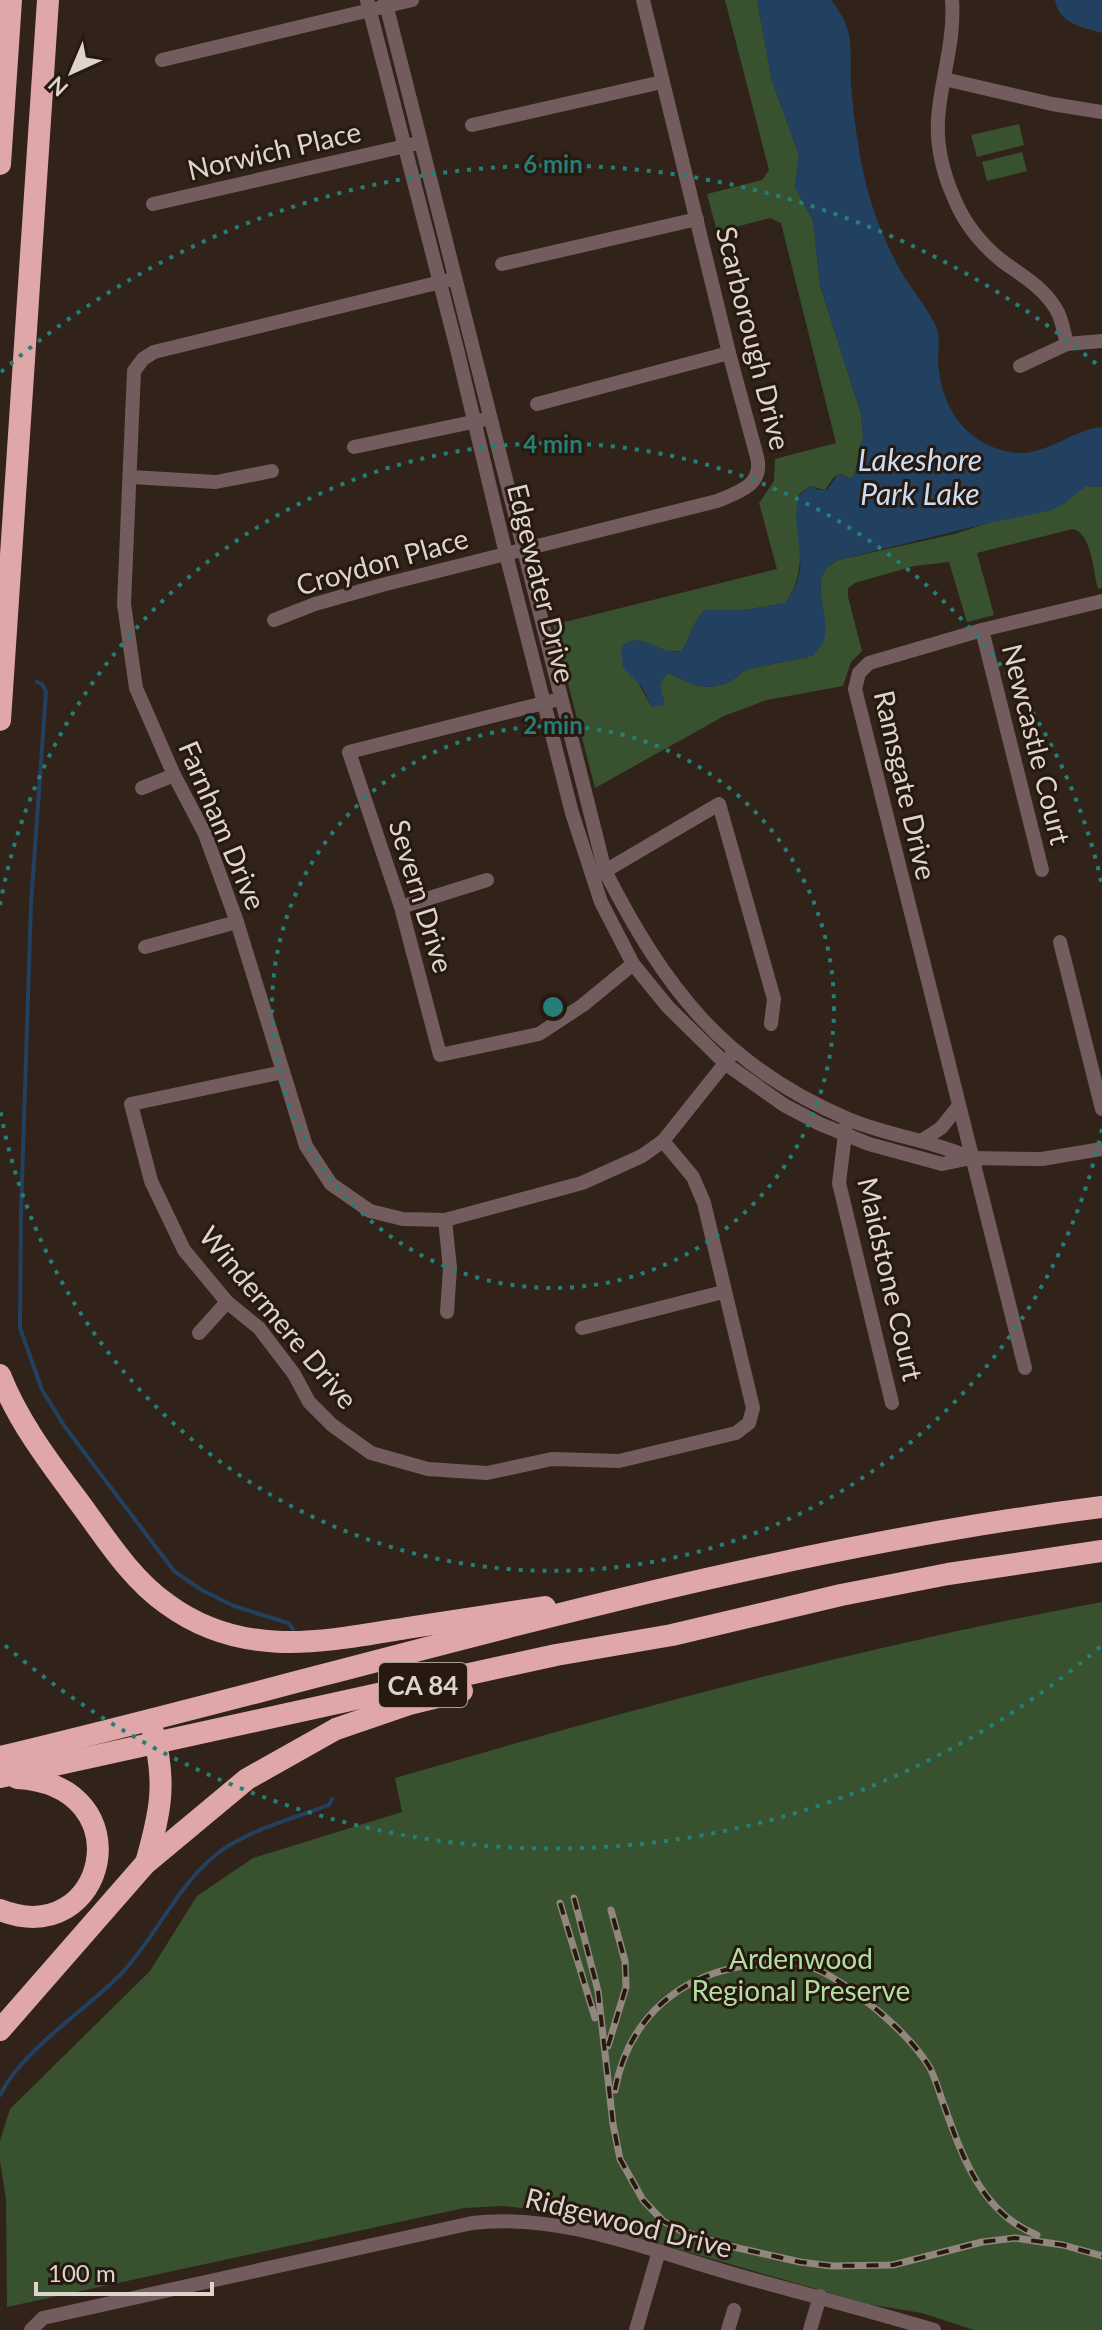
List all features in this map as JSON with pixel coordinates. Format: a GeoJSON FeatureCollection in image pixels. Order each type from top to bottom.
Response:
{"type":"FeatureCollection","features":[{"type":"Feature","properties":{"kind":"highway"},"geometry":{"type":"LineString","coordinates":[[0,164],[11,0]]}},
{"type":"Feature","properties":{"kind":"highway"},"geometry":{"type":"LineString","coordinates":[[0,720],[48,0]]}},
{"type":"Feature","properties":{"kind":"highway"},"geometry":{"type":"LineString","coordinates":[[0,1375],[10,1401],[30,1436],[117,1554],[166,1604],[225,1634],[256,1641],[314,1642],[694,1583]]}},
{"type":"Feature","properties":{"kind":"highway"},"geometry":{"type":"LineString","coordinates":[[7,1755],[694,1583],[918,1535],[1102,1507]]}},
{"type":"Feature","properties":{"kind":"highway","name":"CA 84"},"geometry":{"type":"LineString","coordinates":[[0,1777],[556,1655],[672,1635],[841,1595],[948,1574],[1102,1551]]}},
{"type":"Feature","properties":{"kind":"highway"},"geometry":{"type":"LineString","coordinates":[[0,2030],[145,1864],[247,1779],[308,1743],[348,1724],[409,1704],[620,1653],[672,1635]]}},
{"type":"Feature","properties":{"kind":"highway"},"geometry":{"type":"LineString","coordinates":[[145,1864],[162,1799],[165,1742],[159,1718]]}},
{"type":"Feature","properties":{"kind":"highway"},"geometry":{"type":"LineString","coordinates":[[0,1777],[43,1782],[63,1790],[80,1803],[93,1822],[99,1845],[98,1865],[89,1885],[77,1900],[58,1912],[38,1917],[18,1917],[0,1910]]}},
{"type":"Feature","properties":{"kind":"street"},"geometry":{"type":"LineString","coordinates":[[162,60],[368,5],[412,0]]}},
{"type":"Feature","properties":{"kind":"street","name":"Scarborough Drive"},"geometry":{"type":"LineString","coordinates":[[506,554],[717,501],[739,492],[756,478],[760,469],[643,0]]}},
{"type":"Feature","properties":{"kind":"street"},"geometry":{"type":"LineString","coordinates":[[952,0],[950,46],[938,110],[938,134],[941,159],[954,199],[973,233],[1000,259],[1032,282],[1057,310],[1067,344]]}},
{"type":"Feature","properties":{"kind":"street","name":"Edgewater Drive"},"geometry":{"type":"LineString","coordinates":[[385,3],[474,421],[572,813],[599,875],[670,983],[730,1058]]}},
{"type":"Feature","properties":{"kind":"street","name":"Edgewater Drive"},"geometry":{"type":"LineString","coordinates":[[368,5],[413,144]]}},
{"type":"Feature","properties":{"kind":"street"},"geometry":{"type":"LineString","coordinates":[[944,79],[1102,112]]}},
{"type":"Feature","properties":{"kind":"street"},"geometry":{"type":"LineString","coordinates":[[472,125],[662,82]]}},
{"type":"Feature","properties":{"kind":"street","name":"Norwich Place"},"geometry":{"type":"LineString","coordinates":[[153,204],[413,144]]}},
{"type":"Feature","properties":{"kind":"street"},"geometry":{"type":"LineString","coordinates":[[502,264],[697,219]]}},
{"type":"Feature","properties":{"kind":"street","name":"Edgewater Drive"},"geometry":{"type":"LineString","coordinates":[[446,280],[466,319],[491,418],[560,699],[599,875],[601,902],[633,964],[668,1007],[784,1105],[820,1124],[882,1131],[945,1146],[971,1158]]}},
{"type":"Feature","properties":{"kind":"street","name":"Farnham Drive"},"geometry":{"type":"LineString","coordinates":[[446,280],[154,352],[143,359],[134,371],[124,604],[136,688],[174,775],[205,834],[237,922],[306,1146],[331,1184],[370,1211],[403,1219],[445,1220],[582,1183],[642,1156],[663,1141],[730,1058]]}},
{"type":"Feature","properties":{"kind":"street"},"geometry":{"type":"LineString","coordinates":[[1020,366],[1067,344],[1102,341]]}},
{"type":"Feature","properties":{"kind":"street"},"geometry":{"type":"LineString","coordinates":[[537,404],[729,353]]}},
{"type":"Feature","properties":{"kind":"street"},"geometry":{"type":"LineString","coordinates":[[354,447],[491,418]]}},
{"type":"Feature","properties":{"kind":"street"},"geometry":{"type":"LineString","coordinates":[[131,477],[216,482],[272,471]]}},
{"type":"Feature","properties":{"kind":"street","name":"Croydon Place"},"geometry":{"type":"LineString","coordinates":[[274,620],[315,604],[506,554]]}},
{"type":"Feature","properties":{"kind":"street","name":"Ramsgate Drive"},"geometry":{"type":"LineString","coordinates":[[1025,1368],[855,689],[859,673],[869,663],[982,630],[1102,601]]}},
{"type":"Feature","properties":{"kind":"street","name":"Newcastle Court"},"geometry":{"type":"LineString","coordinates":[[982,630],[1042,870]]}},
{"type":"Feature","properties":{"kind":"street","name":"Severn Drive"},"geometry":{"type":"LineString","coordinates":[[560,699],[349,752],[401,907],[440,1055],[539,1034],[583,1005],[633,964]]}},
{"type":"Feature","properties":{"kind":"street"},"geometry":{"type":"LineString","coordinates":[[142,788],[174,775]]}},
{"type":"Feature","properties":{"kind":"street"},"geometry":{"type":"LineString","coordinates":[[599,875],[719,804],[774,999],[771,1024]]}},
{"type":"Feature","properties":{"kind":"street"},"geometry":{"type":"LineString","coordinates":[[401,907],[487,880]]}},
{"type":"Feature","properties":{"kind":"street"},"geometry":{"type":"LineString","coordinates":[[145,947],[237,922]]}},
{"type":"Feature","properties":{"kind":"street"},"geometry":{"type":"LineString","coordinates":[[1060,942],[1102,1109]]}},
{"type":"Feature","properties":{"kind":"street","name":"Windermere Drive"},"geometry":{"type":"LineString","coordinates":[[283,1072],[131,1104],[151,1181],[184,1250],[227,1302],[259,1328],[294,1374],[309,1402],[332,1425],[371,1453],[428,1469],[487,1473],[552,1459],[619,1461],[743,1429],[752,1416],[753,1408],[704,1203],[693,1177],[663,1141]]}},
{"type":"Feature","properties":{"kind":"street"},"geometry":{"type":"LineString","coordinates":[[921,1141],[941,1128],[958,1107]]}},
{"type":"Feature","properties":{"kind":"street","name":"Edgewater Drive"},"geometry":{"type":"LineString","coordinates":[[846,1126],[869,1144],[942,1164],[971,1158],[1042,1159],[1102,1149]]}},
{"type":"Feature","properties":{"kind":"street","name":"Maidstone Court"},"geometry":{"type":"LineString","coordinates":[[846,1126],[839,1183],[892,1403]]}},
{"type":"Feature","properties":{"kind":"street"},"geometry":{"type":"LineString","coordinates":[[445,1220],[450,1268],[447,1312]]}},
{"type":"Feature","properties":{"kind":"street"},"geometry":{"type":"LineString","coordinates":[[582,1328],[723,1292]]}},
{"type":"Feature","properties":{"kind":"street"},"geometry":{"type":"LineString","coordinates":[[199,1333],[227,1302]]}},
{"type":"Feature","properties":{"kind":"street","name":"Ridgewood Drive"},"geometry":{"type":"LineString","coordinates":[[31,2330],[43,2318],[472,2223],[504,2219],[544,2222],[659,2251],[934,2330]]}},
{"type":"Feature","properties":{"kind":"street"},"geometry":{"type":"LineString","coordinates":[[636,2330],[659,2251]]}},
{"type":"Feature","properties":{"kind":"street"},"geometry":{"type":"LineString","coordinates":[[810,2330],[820,2296]]}},
{"type":"Feature","properties":{"kind":"street"},"geometry":{"type":"LineString","coordinates":[[728,2330],[734,2310]]}},
{"type":"Feature","properties":{"kind":"green space"},"geometry":{"type":"Polygon","coordinates":[[[725,0],[757,0],[772,81],[799,155],[795,187],[813,220],[820,285],[861,414],[863,435],[854,478],[840,474],[825,490],[809,486],[799,495],[800,564],[793,590],[785,603],[745,610],[705,610],[681,651],[663,651],[643,641],[637,681],[652,707],[660,683],[668,673],[697,686],[711,687],[728,683],[747,669],[808,657],[824,639],[820,579],[826,568],[838,560],[954,534],[1071,496],[1086,486],[1102,487],[1102,588],[1098,589],[1088,545],[1073,529],[977,553],[994,615],[967,622],[949,562],[914,566],[855,583],[848,588],[848,597],[862,651],[851,662],[843,686],[767,700],[724,716],[595,788],[553,625],[777,569],[759,503],[774,481],[775,459],[836,443],[781,223],[770,218],[717,232],[707,194],[762,180],[769,170],[725,0]]]}},
{"type":"Feature","properties":{"kind":"green space"},"geometry":{"type":"Polygon","coordinates":[[[1019,124],[1024,145],[977,157],[971,135],[1019,124]]]}},
{"type":"Feature","properties":{"kind":"green space"},"geometry":{"type":"Polygon","coordinates":[[[1022,152],[1027,171],[987,181],[982,162],[1022,152]]]}},
{"type":"Feature","properties":{"kind":"green space","name":"Ardenwood Regional Preserve"},"geometry":{"type":"Polygon","coordinates":[[[1102,1602],[1102,2330],[974,2330],[922,2313],[868,2304],[546,2211],[503,2206],[464,2208],[7,2307],[6,2199],[0,2141],[10,2109],[150,1971],[197,1896],[253,1858],[402,1812],[395,1778],[835,1659],[1102,1602]]]}},
{"type":"Feature","properties":{"kind":"water","name":"Lakeshore Park Lake"},"geometry":{"type":"Polygon","coordinates":[[[757,0],[831,0],[845,22],[850,41],[855,125],[867,188],[893,257],[937,329],[943,389],[954,414],[972,435],[984,443],[1014,453],[1040,450],[1076,434],[1102,427],[1102,487],[1086,486],[1064,504],[1049,511],[838,560],[828,567],[823,576],[821,596],[826,629],[823,641],[813,656],[747,669],[728,683],[711,687],[697,686],[668,673],[660,684],[665,705],[652,707],[642,687],[623,668],[621,648],[635,640],[665,650],[681,651],[705,610],[745,610],[785,603],[800,571],[797,499],[809,486],[828,489],[838,474],[854,477],[863,435],[861,414],[820,285],[813,220],[795,187],[799,155],[772,81],[757,0]]]}},
{"type":"Feature","properties":{"kind":"water"},"geometry":{"type":"Polygon","coordinates":[[[1055,0],[1102,0],[1102,33],[1066,19],[1055,0]]]}},
{"type":"Feature","properties":{"kind":"waterway"},"geometry":{"type":"LineString","coordinates":[[37,682],[46,692],[31,904],[20,1328],[42,1390],[65,1427],[174,1571],[200,1589],[234,1606],[288,1623],[293,1629]]}},
{"type":"Feature","properties":{"kind":"waterway"},"geometry":{"type":"LineString","coordinates":[[0,2095],[39,2046],[121,1974],[180,1893],[207,1863],[247,1836],[329,1805],[332,1799]]}},
{"type":"Feature","properties":{"kind":"railway"},"geometry":{"type":"LineString","coordinates":[[574,1898],[598,1991],[620,2159],[643,2200],[663,2221],[681,2231],[725,2245],[832,2266],[893,2265],[982,2242],[1015,2238],[1063,2245],[1102,2256]]}},
{"type":"Feature","properties":{"kind":"railway"},"geometry":{"type":"LineString","coordinates":[[560,1903],[595,2018]]}},
{"type":"Feature","properties":{"kind":"railway"},"geometry":{"type":"LineString","coordinates":[[608,2046],[626,1987],[625,1961],[611,1910]]}},
{"type":"Feature","properties":{"kind":"railway"},"geometry":{"type":"LineString","coordinates":[[615,2090],[622,2063],[633,2040],[647,2019],[683,1988],[730,1969],[781,1962],[805,1965],[852,1991],[913,2044],[930,2068],[959,2146],[978,2183],[1002,2213],[1018,2226],[1037,2235]]}}]}
